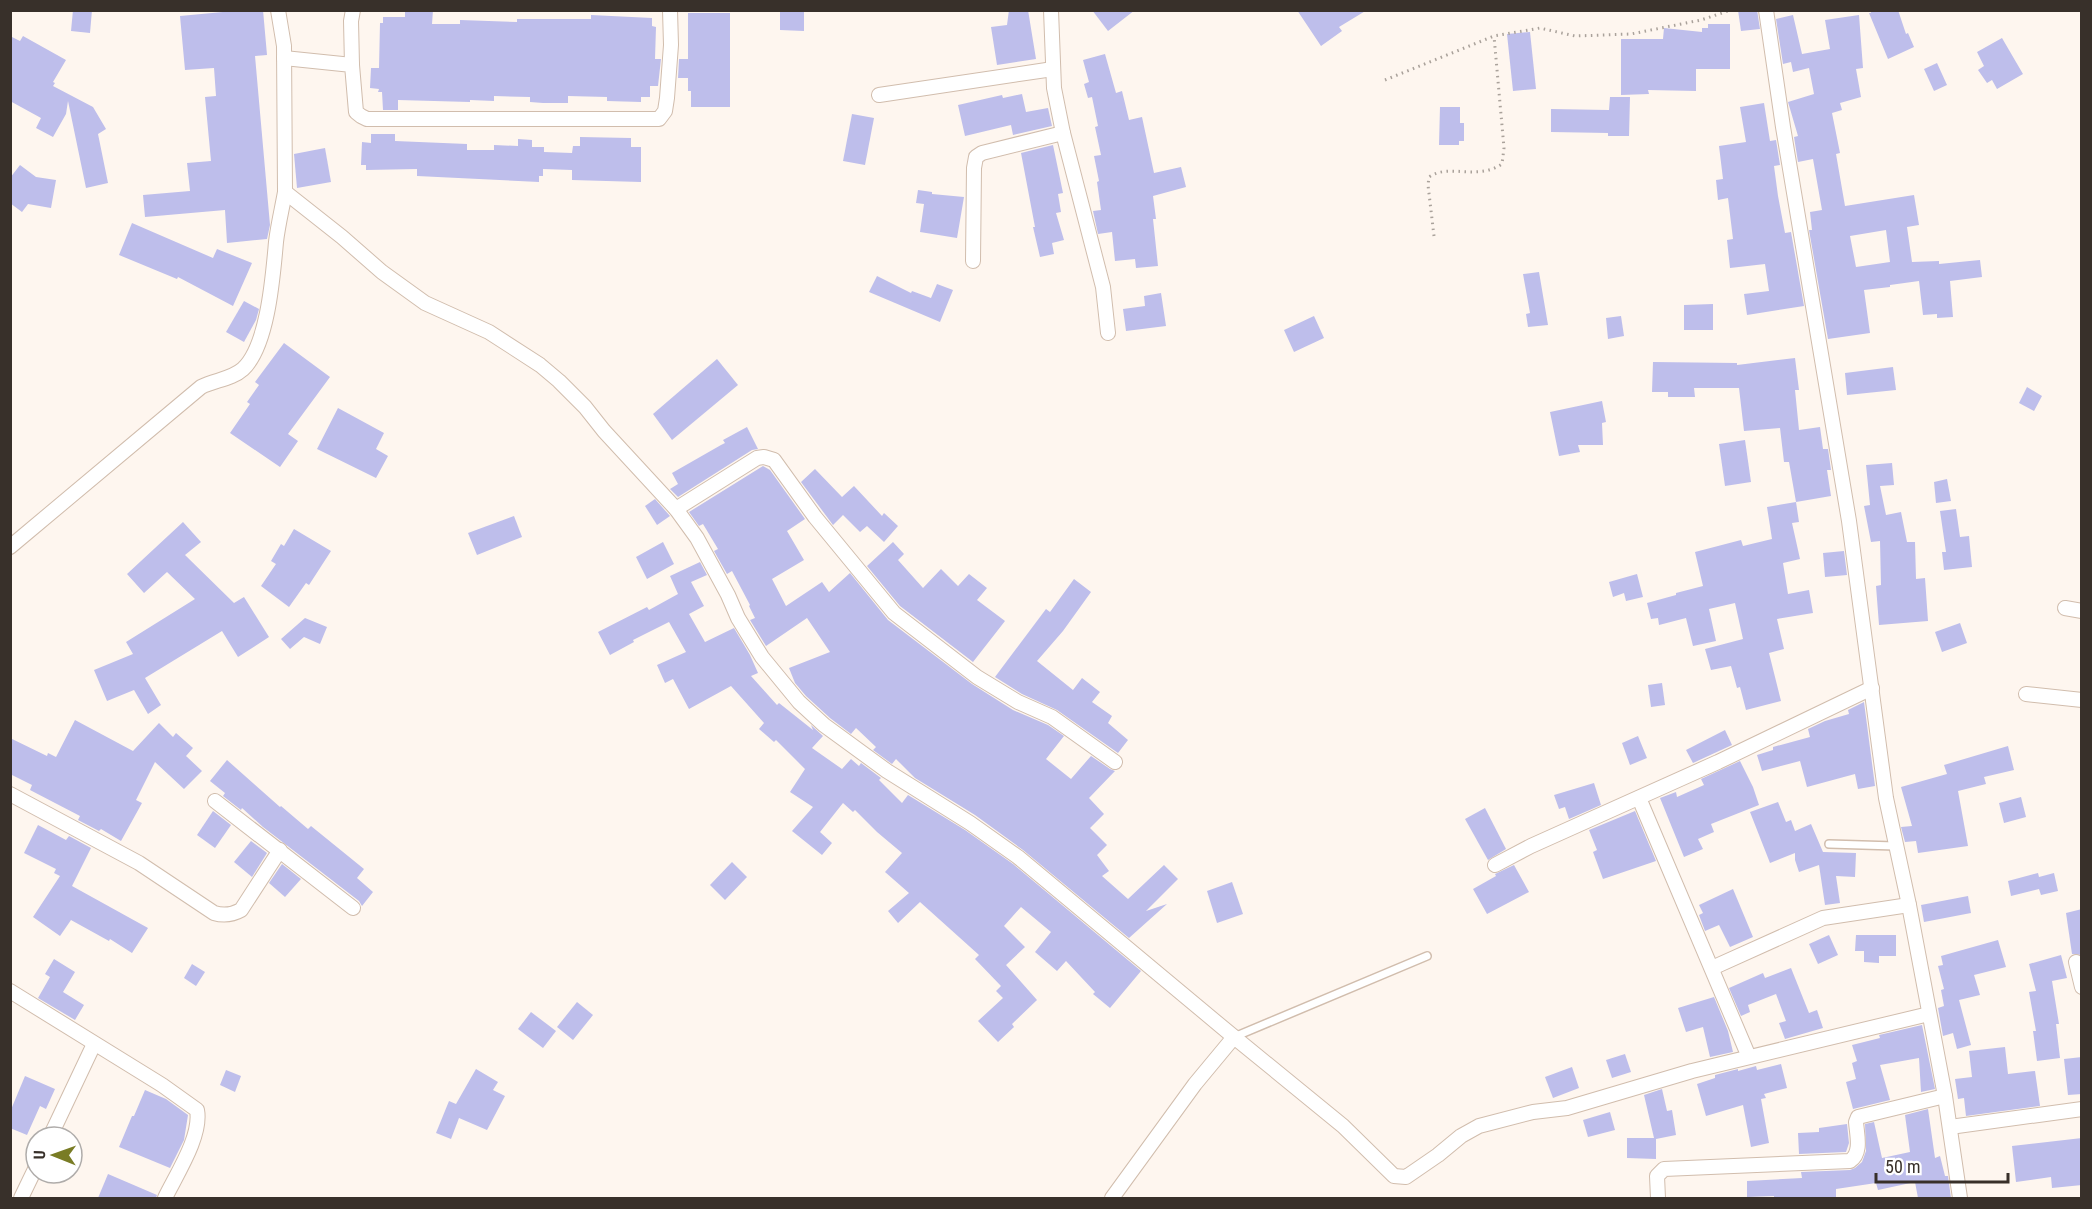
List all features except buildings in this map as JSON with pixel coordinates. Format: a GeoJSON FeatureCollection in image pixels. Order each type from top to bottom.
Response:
{"type":"FeatureCollection","features":[{"type":"Feature","properties":{"kind":"street"},"geometry":{"type":"LineString","coordinates":[[10,547],[201,387],[215,380],[233,376],[248,364],[255,353],[270,296],[285,192],[284,46],[278,10]]}},
{"type":"Feature","properties":{"kind":"street"},"geometry":{"type":"LineString","coordinates":[[353,10],[352,65],[356,112],[367,119],[659,119],[665,111],[667,98],[671,45],[670,10]]}},
{"type":"Feature","properties":{"kind":"street"},"geometry":{"type":"LineString","coordinates":[[1051,10],[1054,88],[1063,133],[1103,287],[1108,333]]}},
{"type":"Feature","properties":{"kind":"street"},"geometry":{"type":"LineString","coordinates":[[1766,10],[1783,127],[1849,521],[1886,798],[1910,905],[1945,1096],[1960,1198]]}},
{"type":"Feature","properties":{"kind":"street"},"geometry":{"type":"LineString","coordinates":[[284,58],[352,65]]}},
{"type":"Feature","properties":{"kind":"street"},"geometry":{"type":"LineString","coordinates":[[879,95],[1053,69]]}},
{"type":"Feature","properties":{"kind":"street"},"geometry":{"type":"LineString","coordinates":[[973,261],[976,157],[982,153],[1063,133]]}},
{"type":"Feature","properties":{"kind":"street"},"geometry":{"type":"LineString","coordinates":[[285,192],[382,272],[425,303],[489,332],[540,365],[559,381],[676,508],[697,538],[755,648],[799,702],[865,755],[961,816],[1018,857],[1343,1126],[1394,1176],[1406,1177],[1461,1136],[1479,1126],[1533,1112],[1567,1108],[1692,1071],[1929,1014]]}},
{"type":"Feature","properties":{"kind":"street"},"geometry":{"type":"LineString","coordinates":[[676,508],[757,458],[764,457],[774,460],[814,517],[894,613],[977,677],[1018,702],[1052,717],[1115,762]]}},
{"type":"Feature","properties":{"kind":"street"},"geometry":{"type":"LineString","coordinates":[[2065,608],[2082,611]]}},
{"type":"Feature","properties":{"kind":"street"},"geometry":{"type":"LineString","coordinates":[[1496,865],[1530,846],[1639,798],[1872,688]]}},
{"type":"Feature","properties":{"kind":"street"},"geometry":{"type":"LineString","coordinates":[[2026,694],[2082,700]]}},
{"type":"Feature","properties":{"kind":"street"},"geometry":{"type":"LineString","coordinates":[[10,794],[139,863],[214,913],[221,915],[233,914],[241,910],[280,850]]}},
{"type":"Feature","properties":{"kind":"street"},"geometry":{"type":"LineString","coordinates":[[1639,798],[1749,1057]]}},
{"type":"Feature","properties":{"kind":"street"},"geometry":{"type":"LineString","coordinates":[[215,801],[353,908]]}},
{"type":"Feature","properties":{"kind":"street"},"geometry":{"type":"LineString","coordinates":[[1712,968],[1824,918],[1910,905]]}},
{"type":"Feature","properties":{"kind":"street"},"geometry":{"type":"LineString","coordinates":[[2076,962],[2082,987]]}},
{"type":"Feature","properties":{"kind":"street"},"geometry":{"type":"LineString","coordinates":[[10,991],[162,1085],[197,1110],[199,1118],[194,1137],[165,1198]]}},
{"type":"Feature","properties":{"kind":"street"},"geometry":{"type":"LineString","coordinates":[[1112,1198],[1195,1084],[1234,1037]]}},
{"type":"Feature","properties":{"kind":"street"},"geometry":{"type":"LineString","coordinates":[[56,1125],[94,1044]]}},
{"type":"Feature","properties":{"kind":"street"},"geometry":{"type":"LineString","coordinates":[[1658,1198],[1657,1176],[1664,1169],[1850,1161],[1856,1158],[1858,1152],[1856,1122],[1858,1117],[1945,1096]]}},
{"type":"Feature","properties":{"kind":"street"},"geometry":{"type":"LineString","coordinates":[[1950,1127],[2080,1114]]}},
{"type":"Feature","properties":{"kind":"lane"},"geometry":{"type":"LineString","coordinates":[[1828,844],[1895,846]]}},
{"type":"Feature","properties":{"kind":"lane"},"geometry":{"type":"LineString","coordinates":[[1234,1037],[1427,956]]}},
{"type":"Feature","properties":{"kind":"path"},"geometry":{"type":"LineString","coordinates":[[1385,80],[1494,36],[1540,28],[1575,36],[1631,34],[1701,20],[1731,10]]}},
{"type":"Feature","properties":{"kind":"path"},"geometry":{"type":"LineString","coordinates":[[1434,236],[1429,177],[1437,172],[1482,173],[1492,171],[1502,164],[1504,148],[1494,36]]}}]}
